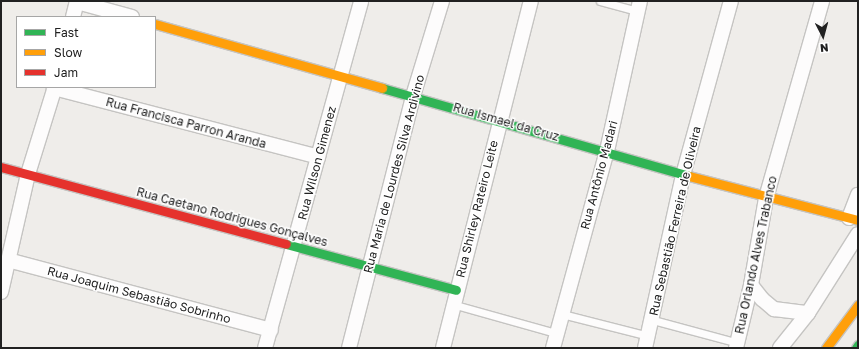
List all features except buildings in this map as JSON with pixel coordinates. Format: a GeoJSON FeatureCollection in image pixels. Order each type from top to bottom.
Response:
{"type":"FeatureCollection","features":[{"type":"Feature","properties":{"kind":"street"},"geometry":{"type":"LineString","coordinates":[[73,16],[77,1],[129,16]]}},
{"type":"Feature","properties":{"kind":"street","name":"Rua Wilson Gimenez"},"geometry":{"type":"LineString","coordinates":[[266,348],[361,1]]}},
{"type":"Feature","properties":{"kind":"street","name":"Rua Maria de Lourdes Silva Ardivino"},"geometry":{"type":"LineString","coordinates":[[349,348],[413,96],[442,1]]}},
{"type":"Feature","properties":{"kind":"street","name":"Rua Shirley Rateiro Leite"},"geometry":{"type":"LineString","coordinates":[[443,348],[452,304],[531,1]]}},
{"type":"Feature","properties":{"kind":"street","name":"Rua Sebastião Ferreira de Oliveira"},"geometry":{"type":"LineString","coordinates":[[647,342],[653,320],[683,175],[731,1]]}},
{"type":"Feature","properties":{"kind":"street","name":"Rua Orlando Alves Trabanco"},"geometry":{"type":"LineString","coordinates":[[737,346],[752,285],[766,198],[819,2]]}},
{"type":"Feature","properties":{"kind":"street","name":"Rua Antônio Madari"},"geometry":{"type":"LineString","coordinates":[[553,348],[607,151],[639,6]]}},
{"type":"Feature","properties":{"kind":"street","name":"Rua Ismael da Cruz"},"geometry":{"type":"LineString","coordinates":[[156,24],[607,151],[683,175],[766,198],[854,219]]}},
{"type":"Feature","properties":{"kind":"street"},"geometry":{"type":"LineString","coordinates":[[1,292],[28,174],[54,88]]}},
{"type":"Feature","properties":{"kind":"street","name":"Rua Francisca Parron Aranda"},"geometry":{"type":"LineString","coordinates":[[54,88],[318,157]]}},
{"type":"Feature","properties":{"kind":"street","name":"Rua Caetano Rodrigues Gonçalves"},"geometry":{"type":"LineString","coordinates":[[1,167],[294,245],[369,268],[456,290]]}},
{"type":"Feature","properties":{"kind":"street"},"geometry":{"type":"LineString","coordinates":[[854,219],[858,195]]}},
{"type":"Feature","properties":{"kind":"street"},"geometry":{"type":"LineString","coordinates":[[780,348],[808,313],[858,234]]}},
{"type":"Feature","properties":{"kind":"street","name":"Rua Joaquim Sebastião Sobrinho"},"geometry":{"type":"LineString","coordinates":[[8,260],[270,330]]}},
{"type":"Feature","properties":{"kind":"street"},"geometry":{"type":"LineString","coordinates":[[752,285],[762,299],[774,309],[808,313]]}},
{"type":"Feature","properties":{"kind":"street"},"geometry":{"type":"LineString","coordinates":[[826,348],[858,305]]}},
{"type":"Feature","properties":{"kind":"lane"},"geometry":{"type":"LineString","coordinates":[[600,1],[639,6]]}},
{"type":"Feature","properties":{"kind":"lane"},"geometry":{"type":"LineString","coordinates":[[452,304],[556,333]]}},
{"type":"Feature","properties":{"kind":"lane"},"geometry":{"type":"LineString","coordinates":[[562,314],[647,342]]}},
{"type":"Feature","properties":{"kind":"lane"},"geometry":{"type":"LineString","coordinates":[[653,320],[737,346]]}},
{"type":"Feature","properties":{"kind":"traffic: fast"},"geometry":{"type":"LineString","coordinates":[[382,88],[689,176]]}},
{"type":"Feature","properties":{"kind":"traffic: fast"},"geometry":{"type":"LineString","coordinates":[[286,244],[456,290]]}},
{"type":"Feature","properties":{"kind":"traffic: slow"},"geometry":{"type":"LineString","coordinates":[[156,24],[382,88]]}},
{"type":"Feature","properties":{"kind":"traffic: slow"},"geometry":{"type":"LineString","coordinates":[[689,176],[858,220]]}},
{"type":"Feature","properties":{"kind":"traffic: slow"},"geometry":{"type":"LineString","coordinates":[[826,348],[858,305]]}},
{"type":"Feature","properties":{"kind":"traffic: jam"},"geometry":{"type":"LineString","coordinates":[[1,167],[286,244]]}}]}
